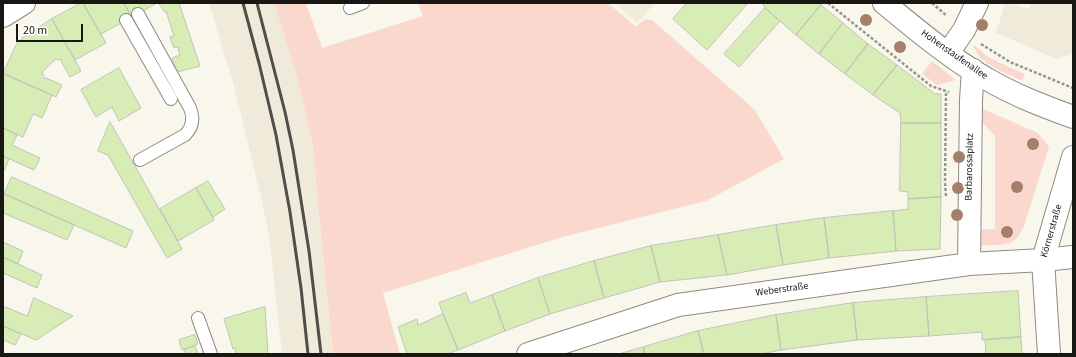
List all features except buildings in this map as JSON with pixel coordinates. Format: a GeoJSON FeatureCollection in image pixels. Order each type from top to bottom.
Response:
{"type":"FeatureCollection","features":[{"type":"Feature","properties":{"kind":"street"},"geometry":{"type":"LineString","coordinates":[[3,16],[24,3]]}},
{"type":"Feature","properties":{"kind":"street","name":"Hohenstaufenallee"},"geometry":{"type":"LineString","coordinates":[[884,3],[948,53],[987,79],[1022,97],[1073,117]]}},
{"type":"Feature","properties":{"kind":"street"},"geometry":{"type":"LineString","coordinates":[[948,53],[964,30],[977,3]]}},
{"type":"Feature","properties":{"kind":"street","name":"Barbarossaplatz"},"geometry":{"type":"LineString","coordinates":[[969,264],[971,100],[973,70]]}},
{"type":"Feature","properties":{"kind":"street","name":"Körnerstraße"},"geometry":{"type":"LineString","coordinates":[[1049,354],[1043,260],[1073,157]]}},
{"type":"Feature","properties":{"kind":"street"},"geometry":{"type":"LineString","coordinates":[[1043,260],[1073,257]]}},
{"type":"Feature","properties":{"kind":"street","name":"Weberstraße"},"geometry":{"type":"LineString","coordinates":[[528,354],[678,305],[969,264],[1043,260]]}},
{"type":"Feature","properties":{"kind":"lane"},"geometry":{"type":"LineString","coordinates":[[350,8],[363,3]]}},
{"type":"Feature","properties":{"kind":"lane"},"geometry":{"type":"LineString","coordinates":[[138,14],[190,108],[192,115],[192,124],[189,131],[185,135],[140,160]]}},
{"type":"Feature","properties":{"kind":"lane"},"geometry":{"type":"LineString","coordinates":[[126,20],[170,99]]}},
{"type":"Feature","properties":{"kind":"lane"},"geometry":{"type":"LineString","coordinates":[[198,318],[211,354]]}},
{"type":"Feature","properties":{"kind":"path"},"geometry":{"type":"LineString","coordinates":[[828,3],[931,86],[971,100]]}},
{"type":"Feature","properties":{"kind":"path"},"geometry":{"type":"LineString","coordinates":[[964,30],[977,42],[1010,62],[1073,88]]}},
{"type":"Feature","properties":{"kind":"shaded area"},"geometry":{"type":"Polygon","coordinates":[[[209,3],[274,3],[297,76],[313,146],[333,354],[282,354],[269,235],[262,201],[234,86],[209,3]]]}},
{"type":"Feature","properties":{"kind":"shaded area"},"geometry":{"type":"Polygon","coordinates":[[[274,3],[306,3],[322,48],[423,16],[418,3],[608,3],[636,27],[645,19],[652,20],[755,110],[784,159],[706,201],[559,238],[383,293],[400,354],[333,354],[313,146],[297,76],[274,3]]]}},
{"type":"Feature","properties":{"kind":"shaded area"},"geometry":{"type":"Polygon","coordinates":[[[615,3],[655,3],[637,23],[615,3]]]}},
{"type":"Feature","properties":{"kind":"shaded area"},"geometry":{"type":"Polygon","coordinates":[[[1005,3],[1030,9],[1030,3],[1073,3],[1073,53],[1057,59],[996,33],[1005,3]]]}},
{"type":"Feature","properties":{"kind":"shaded area"},"geometry":{"type":"Polygon","coordinates":[[[973,44],[987,56],[1025,74],[1022,81],[986,63],[980,57],[973,44]]]}},
{"type":"Feature","properties":{"kind":"shaded area"},"geometry":{"type":"Polygon","coordinates":[[[932,61],[956,80],[937,85],[922,74],[932,61]]]}},
{"type":"Feature","properties":{"kind":"shaded area"},"geometry":{"type":"Polygon","coordinates":[[[981,108],[1038,133],[1049,147],[1024,226],[1019,235],[1012,242],[980,246],[976,230],[995,229],[995,136],[977,117],[981,108]]]}},
{"type":"Feature","properties":{"kind":"railway"},"geometry":{"type":"LineString","coordinates":[[243,3],[276,135],[290,212],[301,288],[308,354]]}},
{"type":"Feature","properties":{"kind":"railway"},"geometry":{"type":"LineString","coordinates":[[257,3],[285,112],[293,150],[309,251],[321,354]]}}]}
